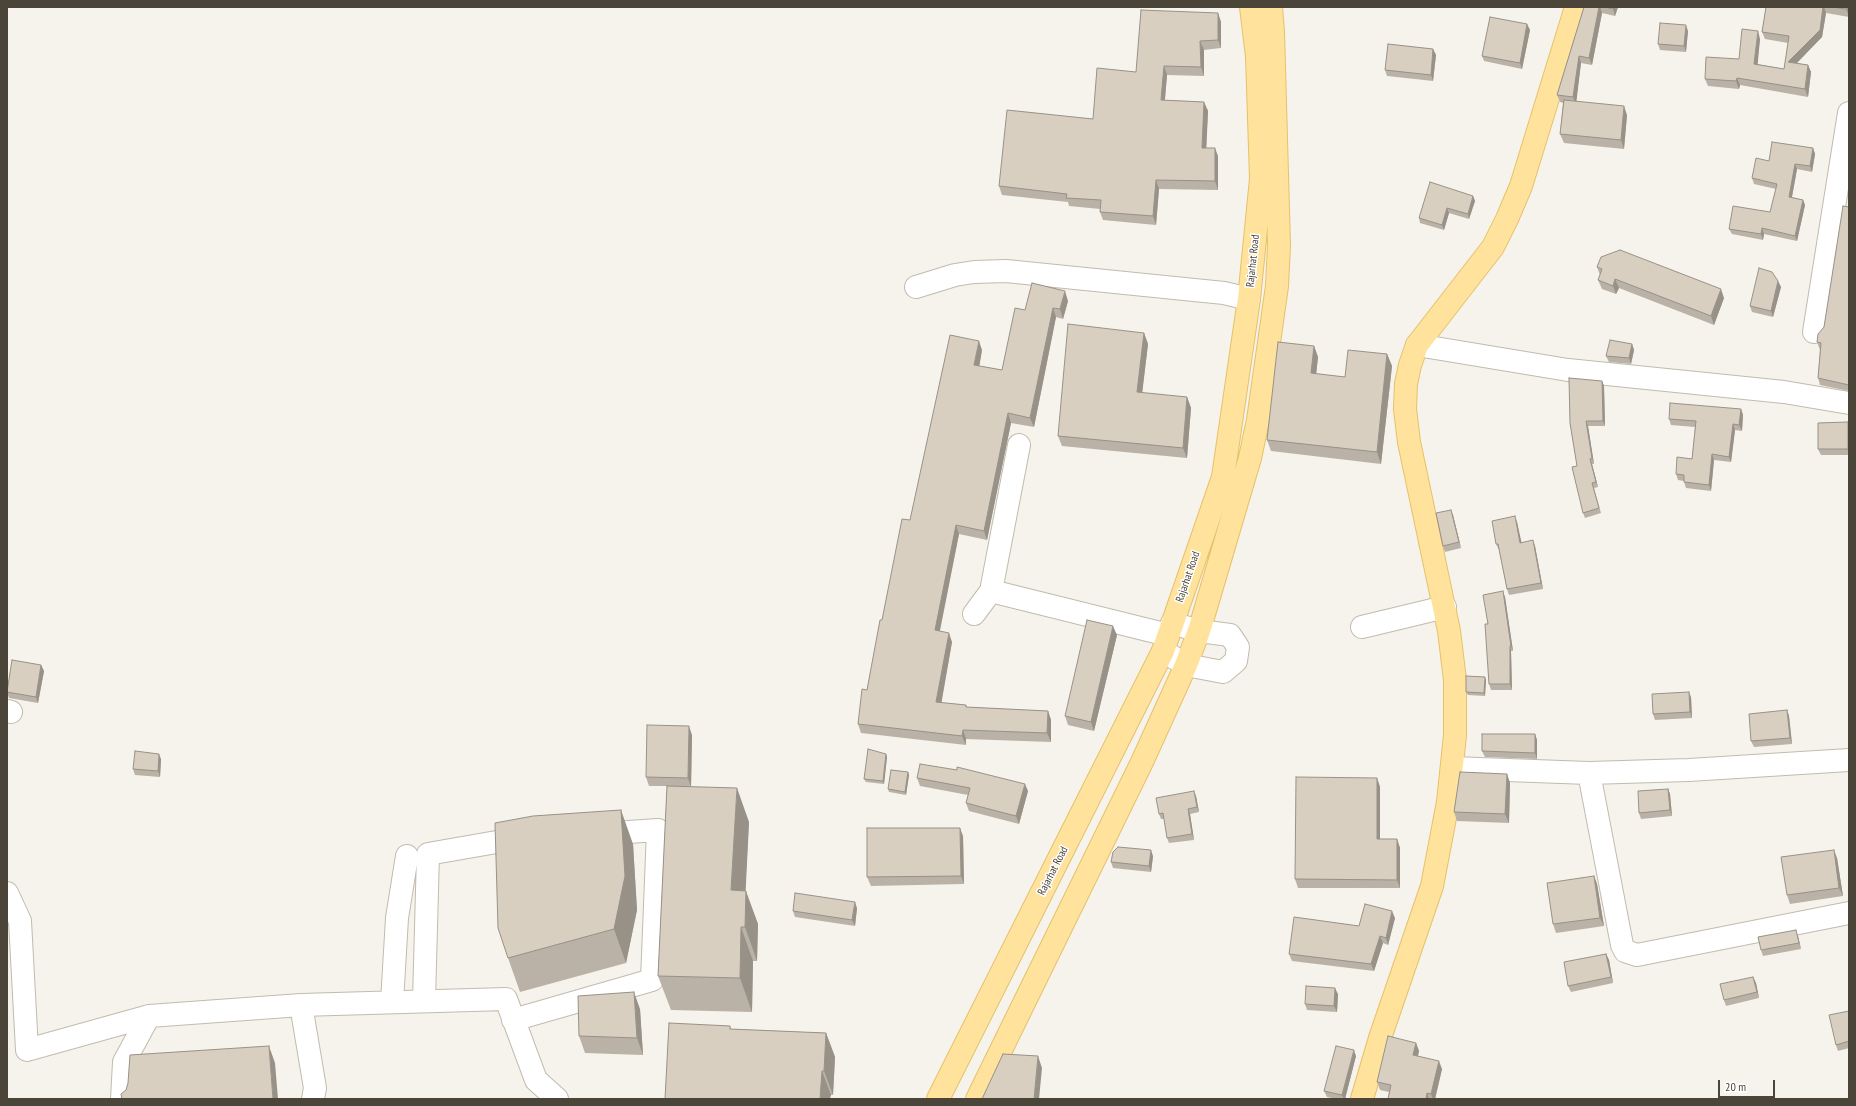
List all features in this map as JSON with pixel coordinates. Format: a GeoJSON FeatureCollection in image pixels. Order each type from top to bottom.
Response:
{"type":"FeatureCollection","features":[{"type":"Feature","properties":{"kind":"main road","name":"Rajarhat Road"},"geometry":{"type":"LineString","coordinates":[[938,1099],[1168,636],[1223,477],[1249,300],[1261,179],[1257,56],[1251,7]]}},
{"type":"Feature","properties":{"kind":"main road"},"geometry":{"type":"LineString","coordinates":[[977,1099],[1142,762],[1186,665],[1198,631],[1250,458],[1258,420],[1277,286],[1279,245],[1271,7]]}},
{"type":"Feature","properties":{"kind":"main road"},"geometry":{"type":"LineString","coordinates":[[1362,1099],[1380,1038],[1432,886],[1443,835],[1452,768],[1455,680],[1445,607],[1409,442],[1406,416],[1406,384],[1410,364],[1417,345],[1493,247],[1507,219],[1521,186],[1576,7]]}},
{"type":"Feature","properties":{"kind":"street"},"geometry":{"type":"LineString","coordinates":[[1814,332],[1842,200],[1849,113]]}},
{"type":"Feature","properties":{"kind":"street"},"geometry":{"type":"LineString","coordinates":[[916,288],[955,275],[974,272],[1006,271],[1224,293],[1249,300]]}},
{"type":"Feature","properties":{"kind":"street"},"geometry":{"type":"LineString","coordinates":[[1417,345],[1568,370],[1784,392],[1849,403]]}},
{"type":"Feature","properties":{"kind":"street"},"geometry":{"type":"LineString","coordinates":[[974,614],[991,591],[1019,445]]}},
{"type":"Feature","properties":{"kind":"street"},"geometry":{"type":"LineString","coordinates":[[991,591],[1168,636],[1198,631],[1230,635],[1238,647],[1236,661],[1223,672],[1186,665],[1168,636]]}},
{"type":"Feature","properties":{"kind":"street"},"geometry":{"type":"LineString","coordinates":[[1362,627],[1445,607]]}},
{"type":"Feature","properties":{"kind":"street"},"geometry":{"type":"LineString","coordinates":[[1452,768],[1589,773],[1689,770],[1849,760]]}},
{"type":"Feature","properties":{"kind":"street"},"geometry":{"type":"LineString","coordinates":[[1589,773],[1625,951],[1637,955],[1849,913]]}},
{"type":"Feature","properties":{"kind":"street"},"geometry":{"type":"LineString","coordinates":[[513,1020],[652,980],[658,830],[579,836]]}},
{"type":"Feature","properties":{"kind":"street"},"geometry":{"type":"LineString","coordinates":[[424,1001],[428,854],[508,840],[547,838]]}},
{"type":"Feature","properties":{"kind":"street"},"geometry":{"type":"LineString","coordinates":[[392,1002],[397,918],[406,856]]}},
{"type":"Feature","properties":{"kind":"street"},"geometry":{"type":"LineString","coordinates":[[7,893],[20,920],[27,1050],[149,1016],[301,1005],[506,999],[536,1080],[557,1099]]}},
{"type":"Feature","properties":{"kind":"street"},"geometry":{"type":"LineString","coordinates":[[301,1005],[315,1088],[314,1099]]}},
{"type":"Feature","properties":{"kind":"street"},"geometry":{"type":"LineString","coordinates":[[122,1099],[124,1062],[149,1016]]}},
{"type":"Feature","properties":{"kind":"building"},"geometry":{"type":"Polygon","coordinates":[[[1584,7],[1599,7],[1589,58],[1579,56],[1573,97],[1557,95],[1584,7]]]}},
{"type":"Feature","properties":{"kind":"building"},"geometry":{"type":"Polygon","coordinates":[[[1766,7],[1823,7],[1820,30],[1788,62],[1808,65],[1805,89],[1737,78],[1736,81],[1705,79],[1706,57],[1739,59],[1742,29],[1758,31],[1754,64],[1784,69],[1789,36],[1762,32],[1766,7]]]}},
{"type":"Feature","properties":{"kind":"building"},"geometry":{"type":"Polygon","coordinates":[[[1832,7],[1847,7],[1846,9],[1832,7]]]}},
{"type":"Feature","properties":{"kind":"building"},"geometry":{"type":"Polygon","coordinates":[[[1141,10],[1218,13],[1218,40],[1200,41],[1201,67],[1164,66],[1161,100],[1204,102],[1202,148],[1215,148],[1215,181],[1156,180],[1153,216],[1100,212],[1101,200],[1066,198],[1067,194],[999,186],[1007,110],[1093,119],[1097,68],[1136,72],[1141,10]]]}},
{"type":"Feature","properties":{"kind":"building"},"geometry":{"type":"Polygon","coordinates":[[[1490,17],[1527,24],[1520,63],[1482,56],[1490,17]]]}},
{"type":"Feature","properties":{"kind":"building"},"geometry":{"type":"Polygon","coordinates":[[[1660,23],[1686,25],[1684,46],[1658,44],[1660,23]]]}},
{"type":"Feature","properties":{"kind":"building"},"geometry":{"type":"Polygon","coordinates":[[[1388,44],[1433,49],[1431,75],[1385,70],[1388,44]]]}},
{"type":"Feature","properties":{"kind":"building"},"geometry":{"type":"Polygon","coordinates":[[[1564,100],[1624,106],[1621,140],[1560,134],[1564,100]]]}},
{"type":"Feature","properties":{"kind":"building"},"geometry":{"type":"Polygon","coordinates":[[[1772,142],[1813,148],[1810,166],[1795,164],[1789,197],[1803,200],[1795,236],[1762,228],[1761,234],[1729,229],[1733,206],[1770,212],[1777,184],[1752,178],[1756,158],[1769,161],[1772,142]]]}},
{"type":"Feature","properties":{"kind":"building"},"geometry":{"type":"Polygon","coordinates":[[[1430,182],[1473,196],[1468,214],[1447,208],[1442,225],[1419,218],[1430,182]]]}},
{"type":"Feature","properties":{"kind":"building"},"geometry":{"type":"Polygon","coordinates":[[[1843,206],[1849,207],[1849,385],[1818,378],[1821,343],[1817,342],[1818,334],[1824,327],[1843,206]]]}},
{"type":"Feature","properties":{"kind":"building"},"geometry":{"type":"Polygon","coordinates":[[[1620,250],[1721,289],[1711,316],[1615,279],[1613,286],[1598,280],[1602,269],[1597,267],[1601,257],[1620,250]]]}},
{"type":"Feature","properties":{"kind":"building"},"geometry":{"type":"Polygon","coordinates":[[[1759,268],[1772,272],[1778,281],[1771,311],[1750,306],[1759,268]]]}},
{"type":"Feature","properties":{"kind":"building"},"geometry":{"type":"Polygon","coordinates":[[[1032,283],[1065,291],[1060,309],[1053,308],[1030,418],[1008,413],[984,531],[956,525],[935,630],[949,633],[936,702],[966,705],[966,707],[1048,711],[1047,733],[963,730],[962,736],[858,724],[862,689],[867,690],[880,620],[882,620],[902,519],[910,520],[950,335],[979,341],[974,365],[1002,370],[1015,308],[1025,310],[1032,283]]]}},
{"type":"Feature","properties":{"kind":"building"},"geometry":{"type":"Polygon","coordinates":[[[1068,324],[1144,333],[1137,392],[1187,397],[1183,448],[1058,436],[1068,324]]]}},
{"type":"Feature","properties":{"kind":"building"},"geometry":{"type":"Polygon","coordinates":[[[1610,340],[1632,344],[1629,358],[1606,356],[1610,340]]]}},
{"type":"Feature","properties":{"kind":"building"},"geometry":{"type":"Polygon","coordinates":[[[1278,342],[1314,346],[1311,373],[1345,377],[1348,350],[1387,354],[1377,452],[1267,440],[1278,342]]]}},
{"type":"Feature","properties":{"kind":"building"},"geometry":{"type":"Polygon","coordinates":[[[1569,378],[1602,381],[1603,421],[1586,421],[1592,458],[1590,459],[1596,482],[1592,483],[1599,508],[1583,513],[1572,467],[1577,466],[1570,423],[1569,378]]]}},
{"type":"Feature","properties":{"kind":"building"},"geometry":{"type":"Polygon","coordinates":[[[1670,403],[1741,409],[1739,425],[1733,424],[1729,457],[1712,454],[1709,485],[1684,482],[1684,475],[1676,474],[1677,457],[1692,459],[1696,421],[1669,419],[1670,403]]]}},
{"type":"Feature","properties":{"kind":"building"},"geometry":{"type":"Polygon","coordinates":[[[1848,422],[1848,449],[1818,449],[1818,423],[1848,422]]]}},
{"type":"Feature","properties":{"kind":"building"},"geometry":{"type":"Polygon","coordinates":[[[1451,510],[1459,542],[1443,546],[1436,513],[1451,510]]]}},
{"type":"Feature","properties":{"kind":"building"},"geometry":{"type":"Polygon","coordinates":[[[1515,516],[1520,543],[1533,540],[1541,583],[1507,589],[1492,521],[1515,516]]]}},
{"type":"Feature","properties":{"kind":"building"},"geometry":{"type":"Polygon","coordinates":[[[1503,591],[1511,646],[1510,684],[1489,684],[1485,624],[1488,624],[1483,595],[1503,591]]]}},
{"type":"Feature","properties":{"kind":"building"},"geometry":{"type":"Polygon","coordinates":[[[1087,620],[1113,626],[1091,722],[1065,716],[1087,620]]]}},
{"type":"Feature","properties":{"kind":"building"},"geometry":{"type":"Polygon","coordinates":[[[12,660],[41,665],[36,697],[7,692],[12,660]]]}},
{"type":"Feature","properties":{"kind":"building"},"geometry":{"type":"Polygon","coordinates":[[[1466,676],[1485,677],[1484,693],[1466,692],[1466,676]]]}},
{"type":"Feature","properties":{"kind":"building"},"geometry":{"type":"Polygon","coordinates":[[[1689,692],[1690,712],[1653,714],[1652,694],[1689,692]]]}},
{"type":"Feature","properties":{"kind":"building"},"geometry":{"type":"Polygon","coordinates":[[[1787,710],[1790,738],[1751,741],[1749,714],[1787,710]]]}},
{"type":"Feature","properties":{"kind":"building"},"geometry":{"type":"Polygon","coordinates":[[[647,725],[689,726],[688,778],[646,777],[647,725]]]}},
{"type":"Feature","properties":{"kind":"building"},"geometry":{"type":"Polygon","coordinates":[[[1482,734],[1535,734],[1535,753],[1482,751],[1482,734]]]}},
{"type":"Feature","properties":{"kind":"building"},"geometry":{"type":"Polygon","coordinates":[[[868,749],[886,754],[883,781],[864,779],[868,749]]]}},
{"type":"Feature","properties":{"kind":"building"},"geometry":{"type":"Polygon","coordinates":[[[135,751],[159,754],[158,771],[133,769],[135,751]]]}},
{"type":"Feature","properties":{"kind":"building"},"geometry":{"type":"Polygon","coordinates":[[[920,764],[957,770],[957,767],[1025,784],[1016,816],[966,803],[970,788],[917,778],[920,764]]]}},
{"type":"Feature","properties":{"kind":"building"},"geometry":{"type":"Polygon","coordinates":[[[891,770],[908,772],[905,792],[888,789],[891,770]]]}},
{"type":"Feature","properties":{"kind":"building"},"geometry":{"type":"Polygon","coordinates":[[[1460,772],[1507,774],[1505,814],[1454,812],[1460,772]]]}},
{"type":"Feature","properties":{"kind":"building"},"geometry":{"type":"Polygon","coordinates":[[[1296,777],[1377,778],[1377,839],[1397,839],[1397,880],[1295,879],[1296,777]]]}},
{"type":"Feature","properties":{"kind":"building"},"geometry":{"type":"Polygon","coordinates":[[[667,786],[737,788],[731,890],[746,891],[745,927],[741,927],[740,978],[658,976],[667,786]]]}},
{"type":"Feature","properties":{"kind":"building"},"geometry":{"type":"Polygon","coordinates":[[[1668,789],[1670,810],[1639,813],[1638,791],[1668,789]]]}},
{"type":"Feature","properties":{"kind":"building"},"geometry":{"type":"Polygon","coordinates":[[[1194,791],[1197,807],[1188,809],[1192,834],[1167,838],[1163,813],[1159,814],[1156,798],[1194,791]]]}},
{"type":"Feature","properties":{"kind":"building"},"geometry":{"type":"Polygon","coordinates":[[[621,810],[625,876],[614,929],[508,958],[498,928],[495,823],[533,816],[621,810]]]}},
{"type":"Feature","properties":{"kind":"building"},"geometry":{"type":"Polygon","coordinates":[[[867,828],[960,828],[961,876],[867,877],[867,828]]]}},
{"type":"Feature","properties":{"kind":"building"},"geometry":{"type":"Polygon","coordinates":[[[1118,847],[1151,850],[1149,866],[1111,862],[1113,852],[1118,847]]]}},
{"type":"Feature","properties":{"kind":"building"},"geometry":{"type":"Polygon","coordinates":[[[1834,850],[1839,888],[1787,895],[1781,857],[1834,850]]]}},
{"type":"Feature","properties":{"kind":"building"},"geometry":{"type":"Polygon","coordinates":[[[1594,876],[1600,918],[1553,924],[1547,883],[1594,876]]]}},
{"type":"Feature","properties":{"kind":"building"},"geometry":{"type":"Polygon","coordinates":[[[795,893],[855,902],[852,920],[793,911],[795,893]]]}},
{"type":"Feature","properties":{"kind":"building"},"geometry":{"type":"Polygon","coordinates":[[[1365,904],[1392,911],[1386,938],[1380,936],[1371,964],[1289,954],[1294,917],[1359,926],[1365,904]]]}},
{"type":"Feature","properties":{"kind":"building"},"geometry":{"type":"Polygon","coordinates":[[[1796,930],[1799,943],[1761,950],[1758,937],[1796,930]]]}},
{"type":"Feature","properties":{"kind":"building"},"geometry":{"type":"Polygon","coordinates":[[[1606,954],[1611,977],[1568,986],[1564,962],[1606,954]]]}},
{"type":"Feature","properties":{"kind":"building"},"geometry":{"type":"Polygon","coordinates":[[[1753,977],[1757,992],[1724,1000],[1720,984],[1753,977]]]}},
{"type":"Feature","properties":{"kind":"building"},"geometry":{"type":"Polygon","coordinates":[[[1306,986],[1335,988],[1334,1006],[1305,1004],[1306,986]]]}},
{"type":"Feature","properties":{"kind":"building"},"geometry":{"type":"Polygon","coordinates":[[[634,992],[637,1038],[579,1036],[578,996],[634,992]]]}},
{"type":"Feature","properties":{"kind":"building"},"geometry":{"type":"Polygon","coordinates":[[[1849,1011],[1849,1041],[1836,1045],[1829,1015],[1849,1011]]]}},
{"type":"Feature","properties":{"kind":"building"},"geometry":{"type":"Polygon","coordinates":[[[669,1023],[730,1026],[730,1029],[826,1033],[824,1071],[822,1071],[820,1099],[665,1099],[669,1023]]]}},
{"type":"Feature","properties":{"kind":"building"},"geometry":{"type":"Polygon","coordinates":[[[1388,1036],[1416,1043],[1413,1055],[1439,1061],[1431,1094],[1427,1093],[1426,1099],[1388,1099],[1391,1085],[1377,1082],[1388,1036]]]}},
{"type":"Feature","properties":{"kind":"building"},"geometry":{"type":"Polygon","coordinates":[[[269,1046],[273,1099],[122,1099],[121,1094],[126,1090],[128,1083],[130,1055],[269,1046]]]}},
{"type":"Feature","properties":{"kind":"building"},"geometry":{"type":"Polygon","coordinates":[[[1336,1046],[1354,1050],[1342,1095],[1324,1091],[1336,1046]]]}},
{"type":"Feature","properties":{"kind":"building"},"geometry":{"type":"Polygon","coordinates":[[[1003,1054],[1038,1056],[1034,1099],[982,1099],[1003,1054]]]}}]}
